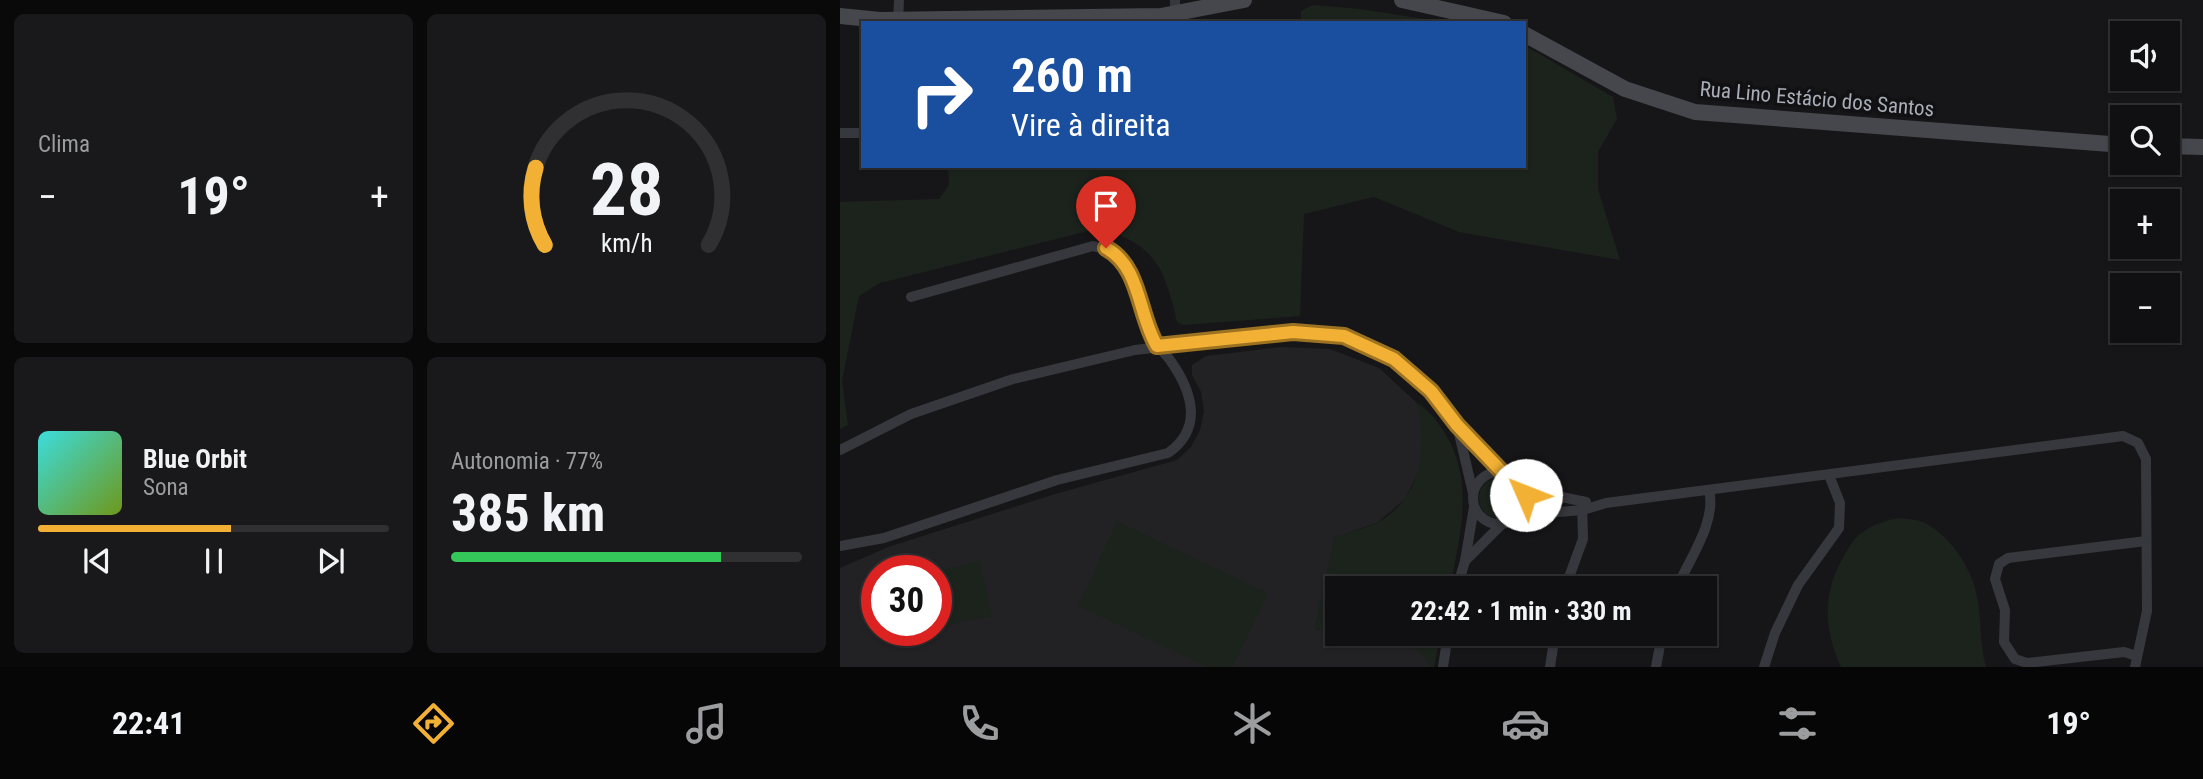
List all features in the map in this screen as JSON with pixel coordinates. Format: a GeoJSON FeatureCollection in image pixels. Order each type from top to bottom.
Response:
{"type":"FeatureCollection","features":[{"type":"Feature","properties":{"kind":"main road"},"geometry":{"type":"LineString","coordinates":[[840,16],[898,21],[1040,20],[1175,12],[1244,0]]}},
{"type":"Feature","properties":{"kind":"main road"},"geometry":{"type":"LineString","coordinates":[[1402,0],[1495,21]]}},
{"type":"Feature","properties":{"kind":"main road","name":"Rua Lino Estácio dos Santos"},"geometry":{"type":"LineString","coordinates":[[1526,35],[1625,89],[1695,112],[2110,144]]}},
{"type":"Feature","properties":{"kind":"main road"},"geometry":{"type":"LineString","coordinates":[[2180,146],[2203,147]]}},
{"type":"Feature","properties":{"kind":"street"},"geometry":{"type":"LineString","coordinates":[[898,0],[898,21]]}},
{"type":"Feature","properties":{"kind":"street"},"geometry":{"type":"LineString","coordinates":[[840,133],[861,133]]}},
{"type":"Feature","properties":{"kind":"street"},"geometry":{"type":"LineString","coordinates":[[840,546],[884,538],[1057,480],[1168,453],[1188,434],[1193,407],[1170,360],[1149,333],[1127,264],[1106,248],[1093,246],[911,297]]}},
{"type":"Feature","properties":{"kind":"street"},"geometry":{"type":"LineString","coordinates":[[840,450],[911,414],[1013,379],[1157,346],[1293,332],[1344,336],[1394,359],[1431,391],[1457,425],[1502,472],[1542,493],[1583,506]]}},
{"type":"Feature","properties":{"kind":"street"},"geometry":{"type":"LineString","coordinates":[[1457,425],[1474,507],[1461,576]]}},
{"type":"Feature","properties":{"kind":"street"},"geometry":{"type":"LineString","coordinates":[[1465,561],[1501,525],[1520,515],[2123,436],[2138,443],[2146,459],[2147,611],[2136,662],[2124,652],[2027,663],[2015,659],[2004,642],[2005,610],[1994,574],[1998,564],[2008,558],[2146,541]]}},
{"type":"Feature","properties":{"kind":"street"},"geometry":{"type":"LineString","coordinates":[[1473,493],[1483,477],[1502,472]]}},
{"type":"Feature","properties":{"kind":"street"},"geometry":{"type":"LineString","coordinates":[[1763,667],[1798,584],[1839,528],[1840,503],[1829,475]]}},
{"type":"Feature","properties":{"kind":"street"},"geometry":{"type":"LineString","coordinates":[[1520,481],[1526,495],[1520,515]]}},
{"type":"Feature","properties":{"kind":"street"},"geometry":{"type":"LineString","coordinates":[[1683,576],[1709,519],[1712,501],[1709,490]]}},
{"type":"Feature","properties":{"kind":"street"},"geometry":{"type":"LineString","coordinates":[[1569,576],[1583,539],[1583,506]]}},
{"type":"Feature","properties":{"kind":"street"},"geometry":{"type":"LineString","coordinates":[[1474,507],[1488,522],[1501,525]]}},
{"type":"Feature","properties":{"kind":"street"},"geometry":{"type":"LineString","coordinates":[[1443,667],[1446,646]]}},
{"type":"Feature","properties":{"kind":"street"},"geometry":{"type":"LineString","coordinates":[[1550,667],[1554,646]]}},
{"type":"Feature","properties":{"kind":"street"},"geometry":{"type":"LineString","coordinates":[[1656,667],[1660,646]]}},
{"type":"Feature","properties":{"kind":"shaded area"},"geometry":{"type":"Polygon","coordinates":[[[1313,5],[1437,21],[1301,21],[1301,11],[1313,5]]]}},
{"type":"Feature","properties":{"kind":"shaded area"},"geometry":{"type":"Polygon","coordinates":[[[1526,46],[1613,97],[1617,119],[1598,152],[1598,189],[1620,260],[1459,232],[1374,197],[1304,214],[1300,316],[1183,325],[1177,322],[1167,287],[1154,260],[1144,249],[1131,241],[1096,229],[880,283],[859,296],[842,381],[848,425],[840,429],[840,202],[939,199],[949,185],[948,168],[1526,168],[1526,46]]]}},
{"type":"Feature","properties":{"kind":"shaded area"},"geometry":{"type":"Polygon","coordinates":[[[1281,347],[1330,349],[1379,368],[1417,403],[1424,427],[1423,462],[1405,499],[1377,523],[1335,537],[1315,629],[1325,630],[1325,646],[1414,646],[1422,652],[1431,667],[840,667],[840,568],[861,559],[861,646],[952,646],[952,555],[870,555],[1055,494],[1177,460],[1191,447],[1200,430],[1204,411],[1201,392],[1192,375],[1192,365],[1206,356],[1281,347]]]}},
{"type":"Feature","properties":{"kind":"shaded area"},"geometry":{"type":"Polygon","coordinates":[[[1417,403],[1443,430],[1459,468],[1463,508],[1452,576],[1326,576],[1335,536],[1377,523],[1392,513],[1412,486],[1421,454],[1421,420],[1417,403]]]}},
{"type":"Feature","properties":{"kind":"shaded area"},"geometry":{"type":"Polygon","coordinates":[[[1499,478],[1513,484],[1519,498],[1513,512],[1499,518],[1485,512],[1479,498],[1485,484],[1499,478]]]}},
{"type":"Feature","properties":{"kind":"shaded area"},"geometry":{"type":"Polygon","coordinates":[[[1898,518],[1925,523],[1943,536],[1959,554],[1977,597],[1986,667],[1841,667],[1831,639],[1828,612],[1831,585],[1836,571],[1849,547],[1860,534],[1875,525],[1898,518]]]}},
{"type":"Feature","properties":{"kind":"shaded area"},"geometry":{"type":"Polygon","coordinates":[[[1117,521],[1268,593],[1233,667],[1207,667],[1078,606],[1117,521]]]}},
{"type":"Feature","properties":{"kind":"shaded area"},"geometry":{"type":"Polygon","coordinates":[[[980,561],[992,616],[952,625],[952,567],[980,561]]]}},
{"type":"Feature","properties":{"kind":"shaded area"},"geometry":{"type":"Polygon","coordinates":[[[1325,582],[1325,630],[1315,629],[1325,582]]]}},
{"type":"Feature","properties":{"kind":"shaded area"},"geometry":{"type":"Polygon","coordinates":[[[1411,646],[1438,646],[1434,667],[1431,667],[1411,646]]]}},
{"type":"Feature","properties":{"kind":"route"},"geometry":{"type":"LineString","coordinates":[[1106,248],[1127,264],[1149,333],[1157,346],[1293,332],[1344,336],[1394,359],[1431,391],[1457,425],[1465,430],[1488,458],[1502,472],[1520,481],[1526,495]]}}]}
